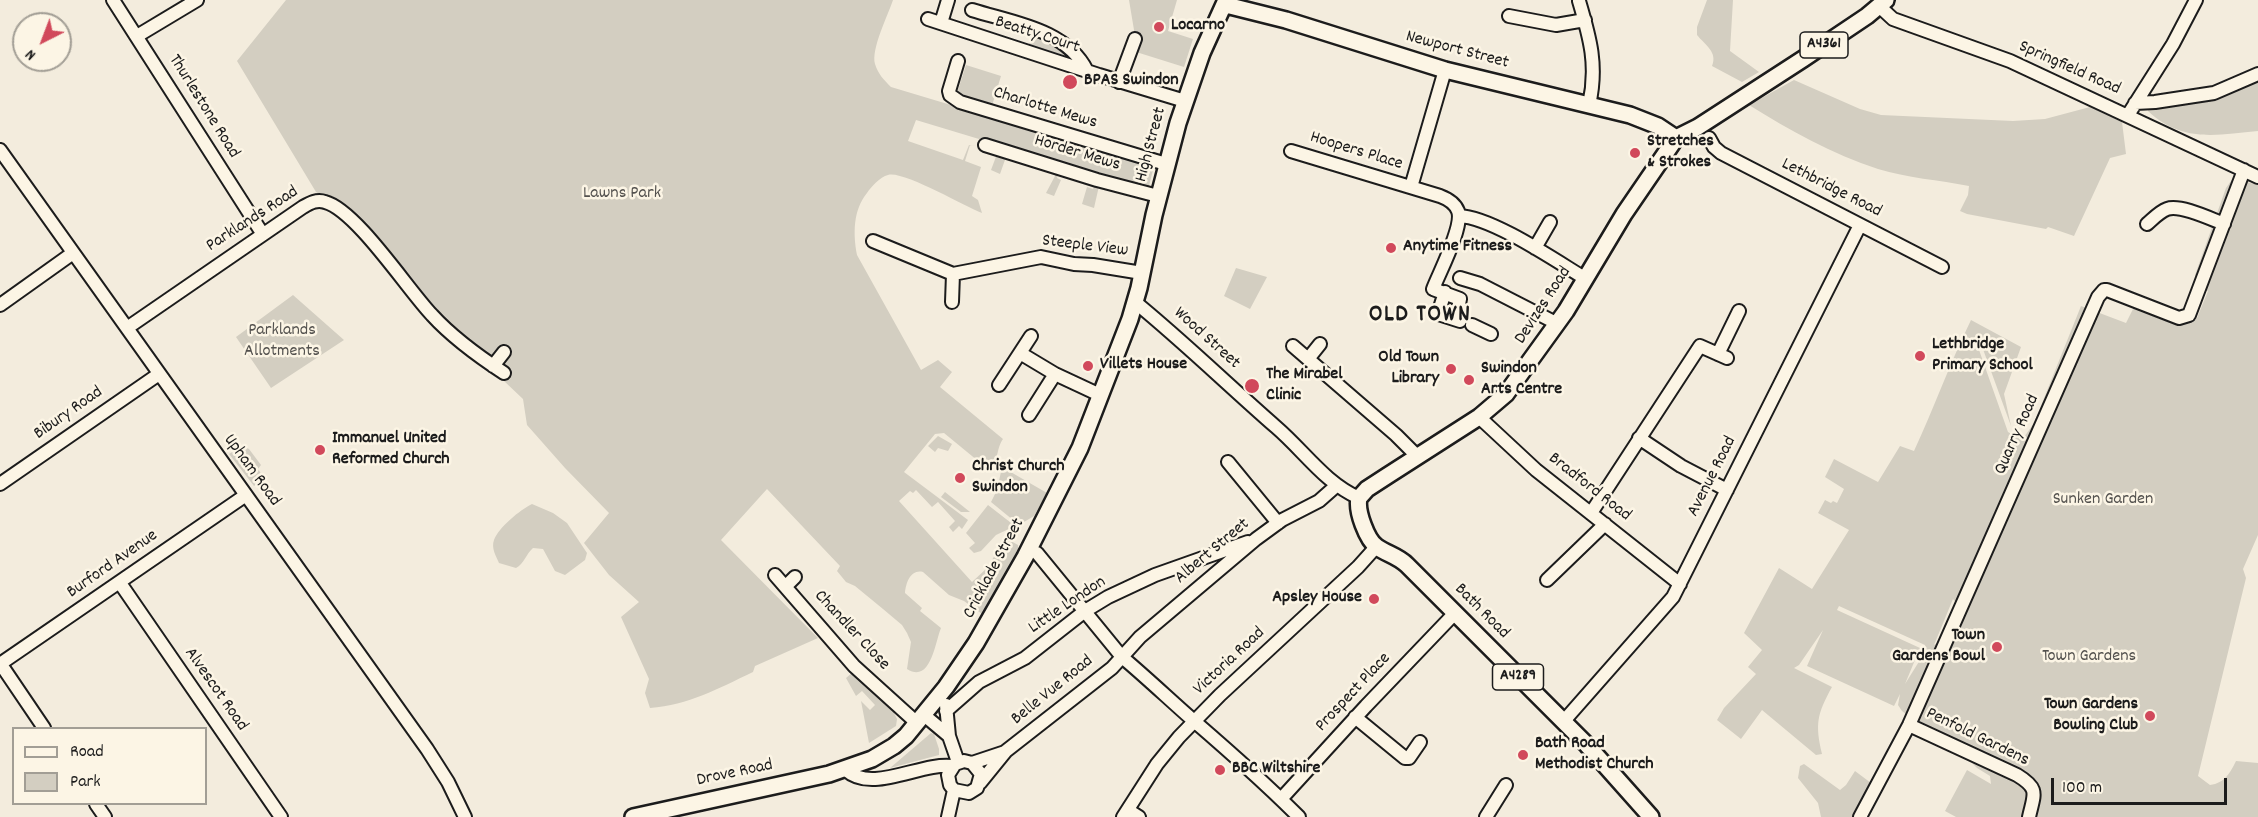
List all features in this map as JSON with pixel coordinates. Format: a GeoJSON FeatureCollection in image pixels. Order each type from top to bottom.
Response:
{"type":"FeatureCollection","features":[{"type":"Feature","properties":{"kind":"main road","name":"Newport Street"},"geometry":{"type":"LineString","coordinates":[[1226,3],[1445,70],[1650,122],[1676,138]]}},
{"type":"Feature","properties":{"kind":"main road","name":"High Street"},"geometry":{"type":"LineString","coordinates":[[1135,302],[1158,196],[1185,101],[1202,54],[1226,3]]}},
{"type":"Feature","properties":{"kind":"main road","name":"Devizes Road"},"geometry":{"type":"LineString","coordinates":[[1359,498],[1374,484],[1479,417],[1506,394],[1558,324],[1624,214],[1676,138],[1698,127],[1844,32],[1882,3]]}},
{"type":"Feature","properties":{"kind":"main road","name":"Cricklade Street"},"geometry":{"type":"LineString","coordinates":[[872,759],[898,743],[920,719],[946,687],[986,628],[1076,457],[1135,302]]}},
{"type":"Feature","properties":{"kind":"main road"},"geometry":{"type":"LineString","coordinates":[[1359,498],[1359,515],[1376,547]]}},
{"type":"Feature","properties":{"kind":"main road","name":"Bath Road"},"geometry":{"type":"LineString","coordinates":[[1376,547],[1402,560],[1563,722],[1651,817]]}},
{"type":"Feature","properties":{"kind":"main road","name":"Drove Road"},"geometry":{"type":"LineString","coordinates":[[633,817],[655,814],[846,770],[872,759]]}},
{"type":"Feature","properties":{"kind":"street","name":"Thurlestone Road"},"geometry":{"type":"LineString","coordinates":[[113,0],[262,233]]}},
{"type":"Feature","properties":{"kind":"street"},"geometry":{"type":"LineString","coordinates":[[137,36],[197,0]]}},
{"type":"Feature","properties":{"kind":"street"},"geometry":{"type":"LineString","coordinates":[[941,23],[948,0]]}},
{"type":"Feature","properties":{"kind":"street"},"geometry":{"type":"LineString","coordinates":[[2128,115],[2173,44],[2196,0]]}},
{"type":"Feature","properties":{"kind":"street"},"geometry":{"type":"LineString","coordinates":[[1580,1],[1594,69],[1589,105]]}},
{"type":"Feature","properties":{"kind":"street","name":"Springfield Road"},"geometry":{"type":"LineString","coordinates":[[1882,3],[1893,19],[2010,61],[2258,177]]}},
{"type":"Feature","properties":{"kind":"street"},"geometry":{"type":"LineString","coordinates":[[972,10],[1056,38],[1072,50],[1087,71]]}},
{"type":"Feature","properties":{"kind":"street"},"geometry":{"type":"LineString","coordinates":[[1509,16],[1556,25],[1585,20]]}},
{"type":"Feature","properties":{"kind":"street","name":"Beatty Court"},"geometry":{"type":"LineString","coordinates":[[928,19],[1119,82],[1185,101]]}},
{"type":"Feature","properties":{"kind":"street"},"geometry":{"type":"LineString","coordinates":[[1119,82],[1135,39]]}},
{"type":"Feature","properties":{"kind":"street","name":"Charlotte Mews"},"geometry":{"type":"LineString","coordinates":[[958,61],[949,91],[950,95],[960,102],[1166,164]]}},
{"type":"Feature","properties":{"kind":"street","name":"Hoopers Place"},"geometry":{"type":"LineString","coordinates":[[1411,187],[1445,70]]}},
{"type":"Feature","properties":{"kind":"street"},"geometry":{"type":"LineString","coordinates":[[2135,103],[2214,93],[2258,74]]}},
{"type":"Feature","properties":{"kind":"street","name":"Lethbridge Road"},"geometry":{"type":"LineString","coordinates":[[1709,138],[1721,153],[1942,267]]}},
{"type":"Feature","properties":{"kind":"street","name":"Horder Mews"},"geometry":{"type":"LineString","coordinates":[[985,145],[1096,180],[1158,196]]}},
{"type":"Feature","properties":{"kind":"street","name":"Upham Road"},"geometry":{"type":"LineString","coordinates":[[0,150],[438,767],[465,817]]}},
{"type":"Feature","properties":{"kind":"street","name":"Hoopers Place"},"geometry":{"type":"LineString","coordinates":[[1291,151],[1447,198],[1456,207],[1459,216]]}},
{"type":"Feature","properties":{"kind":"street","name":"Quarry Road"},"geometry":{"type":"LineString","coordinates":[[1860,817],[1909,725],[2101,293],[2107,290],[2179,318],[2189,315],[2244,170]]}},
{"type":"Feature","properties":{"kind":"street","name":"Parklands Road"},"geometry":{"type":"LineString","coordinates":[[127,328],[262,233],[316,201],[329,203],[345,214],[371,240],[433,317],[463,345],[499,370],[504,352]]}},
{"type":"Feature","properties":{"kind":"street"},"geometry":{"type":"LineString","coordinates":[[2147,224],[2159,214],[2173,208],[2205,216],[2224,224]]}},
{"type":"Feature","properties":{"kind":"street"},"geometry":{"type":"LineString","coordinates":[[1463,322],[1459,297],[1433,289],[1457,230],[1459,216],[1482,221],[1531,246],[1586,279]]}},
{"type":"Feature","properties":{"kind":"street"},"geometry":{"type":"LineString","coordinates":[[1531,246],[1550,222]]}},
{"type":"Feature","properties":{"kind":"street","name":"Avenue Road"},"geometry":{"type":"LineString","coordinates":[[1563,722],[1668,604],[1680,584],[1860,225]]}},
{"type":"Feature","properties":{"kind":"street"},"geometry":{"type":"LineString","coordinates":[[873,241],[953,274],[952,302]]}},
{"type":"Feature","properties":{"kind":"street"},"geometry":{"type":"LineString","coordinates":[[0,305],[73,253]]}},
{"type":"Feature","properties":{"kind":"street","name":"Steeple View"},"geometry":{"type":"LineString","coordinates":[[953,274],[1041,257],[1142,273]]}},
{"type":"Feature","properties":{"kind":"street"},"geometry":{"type":"LineString","coordinates":[[1460,278],[1558,324]]}},
{"type":"Feature","properties":{"kind":"street"},"geometry":{"type":"LineString","coordinates":[[1444,292],[1438,314],[1491,334]]}},
{"type":"Feature","properties":{"kind":"street","name":"Wood Street"},"geometry":{"type":"LineString","coordinates":[[1135,302],[1276,427],[1336,486],[1359,498]]}},
{"type":"Feature","properties":{"kind":"street"},"geometry":{"type":"LineString","coordinates":[[1591,513],[1701,346],[1723,356],[1739,311]]}},
{"type":"Feature","properties":{"kind":"street"},"geometry":{"type":"LineString","coordinates":[[999,385],[1030,336]]}},
{"type":"Feature","properties":{"kind":"street"},"geometry":{"type":"LineString","coordinates":[[1308,359],[1320,344]]}},
{"type":"Feature","properties":{"kind":"street"},"geometry":{"type":"LineString","coordinates":[[1293,346],[1417,456]]}},
{"type":"Feature","properties":{"kind":"street"},"geometry":{"type":"LineString","coordinates":[[1020,353],[1055,374],[1101,395]]}},
{"type":"Feature","properties":{"kind":"street","name":"Bibury Road"},"geometry":{"type":"LineString","coordinates":[[0,484],[159,374]]}},
{"type":"Feature","properties":{"kind":"street"},"geometry":{"type":"LineString","coordinates":[[1029,415],[1055,374]]}},
{"type":"Feature","properties":{"kind":"street","name":"Bradford Road"},"geometry":{"type":"LineString","coordinates":[[1479,417],[1536,470],[1680,584]]}},
{"type":"Feature","properties":{"kind":"street"},"geometry":{"type":"LineString","coordinates":[[1639,438],[1682,466],[1727,490]]}},
{"type":"Feature","properties":{"kind":"street"},"geometry":{"type":"LineString","coordinates":[[1228,462],[1278,523]]}},
{"type":"Feature","properties":{"kind":"street","name":"Albert Street"},"geometry":{"type":"LineString","coordinates":[[1122,657],[1153,627],[1256,539],[1278,523],[1319,501],[1336,486]]}},
{"type":"Feature","properties":{"kind":"street","name":"Burford Avenue"},"geometry":{"type":"LineString","coordinates":[[0,664],[246,495]]}},
{"type":"Feature","properties":{"kind":"street"},"geometry":{"type":"LineString","coordinates":[[1547,580],[1605,524]]}},
{"type":"Feature","properties":{"kind":"street","name":"Little London"},"geometry":{"type":"LineString","coordinates":[[946,711],[976,685],[1025,658],[1085,611],[1108,597],[1155,575],[1256,539]]}},
{"type":"Feature","properties":{"kind":"street","name":"Victoria Road"},"geometry":{"type":"LineString","coordinates":[[1125,813],[1169,749],[1194,721],[1358,567],[1376,547]]}},
{"type":"Feature","properties":{"kind":"street"},"geometry":{"type":"LineString","coordinates":[[1037,553],[1122,657],[1249,768],[1284,808],[1299,817]]}},
{"type":"Feature","properties":{"kind":"street","name":"Chandler Close"},"geometry":{"type":"LineString","coordinates":[[775,575],[854,666],[920,719]]}},
{"type":"Feature","properties":{"kind":"street","name":"Chandler Close"},"geometry":{"type":"LineString","coordinates":[[786,586],[795,577]]}},
{"type":"Feature","properties":{"kind":"street","name":"Alvescot Road"},"geometry":{"type":"LineString","coordinates":[[120,583],[281,817]]}},
{"type":"Feature","properties":{"kind":"street","name":"Prospect Place"},"geometry":{"type":"LineString","coordinates":[[1284,808],[1355,717],[1455,613]]}},
{"type":"Feature","properties":{"kind":"street","name":"Belle Vue Road"},"geometry":{"type":"LineString","coordinates":[[980,783],[1006,752],[1122,657]]}},
{"type":"Feature","properties":{"kind":"street"},"geometry":{"type":"LineString","coordinates":[[0,664],[43,727]]}},
{"type":"Feature","properties":{"kind":"street"},"geometry":{"type":"LineString","coordinates":[[946,687],[946,711],[955,764],[949,780],[954,790],[948,817]]}},
{"type":"Feature","properties":{"kind":"street"},"geometry":{"type":"LineString","coordinates":[[1355,717],[1405,758],[1409,758],[1420,742]]}},
{"type":"Feature","properties":{"kind":"street"},"geometry":{"type":"LineString","coordinates":[[920,719],[950,736]]}},
{"type":"Feature","properties":{"kind":"street","name":"Penfold Gardens"},"geometry":{"type":"LineString","coordinates":[[1909,725],[2017,775],[2031,785],[2035,794],[2029,817]]}},
{"type":"Feature","properties":{"kind":"street","name":"Belle Vue Road"},"geometry":{"type":"LineString","coordinates":[[955,764],[964,761],[972,763],[1006,752]]}},
{"type":"Feature","properties":{"kind":"street"},"geometry":{"type":"LineString","coordinates":[[954,790],[969,793],[977,788],[981,774],[972,763]]}},
{"type":"Feature","properties":{"kind":"street","name":"Drove Road"},"geometry":{"type":"LineString","coordinates":[[846,770],[852,776],[869,779],[955,764]]}},
{"type":"Feature","properties":{"kind":"street"},"geometry":{"type":"LineString","coordinates":[[1485,817],[1506,785]]}},
{"type":"Feature","properties":{"kind":"street"},"geometry":{"type":"LineString","coordinates":[[1125,813],[1138,817]]}},
{"type":"Feature","properties":{"kind":"green space","name":"Lawns Park"},"geometry":{"type":"Polygon","coordinates":[[[286,0],[893,0],[874,58],[878,71],[891,87],[1154,166],[1148,190],[916,120],[908,141],[963,160],[970,145],[965,161],[981,167],[972,196],[978,200],[982,213],[919,183],[895,175],[885,176],[876,182],[859,207],[855,231],[857,255],[921,370],[938,360],[952,372],[940,387],[1003,439],[989,470],[944,433],[935,434],[904,472],[968,520],[962,529],[959,526],[953,532],[949,527],[955,521],[938,502],[932,507],[916,490],[913,493],[910,491],[899,501],[972,582],[987,568],[1003,542],[1009,540],[1018,545],[1018,551],[982,614],[964,601],[949,595],[923,572],[912,574],[905,593],[922,608],[920,611],[941,628],[927,666],[922,671],[915,672],[907,669],[911,642],[902,625],[855,586],[846,582],[837,571],[840,566],[767,489],[721,540],[818,638],[755,666],[753,672],[703,695],[677,704],[650,708],[645,693],[649,679],[621,617],[639,602],[609,575],[584,543],[609,513],[527,425],[523,399],[504,381],[510,372],[499,359],[495,355],[482,352],[463,339],[328,198],[316,192],[237,61],[286,0]]]}},
{"type":"Feature","properties":{"kind":"green space"},"geometry":{"type":"Polygon","coordinates":[[[1129,0],[1177,0],[1168,31],[1193,39],[1184,67],[1133,51],[1135,36],[1129,0]]]}},
{"type":"Feature","properties":{"kind":"green space"},"geometry":{"type":"Polygon","coordinates":[[[1707,0],[1733,0],[1730,51],[1759,72],[1742,82],[1712,66],[1712,53],[1697,35],[1697,27],[1707,0]]]}},
{"type":"Feature","properties":{"kind":"green space"},"geometry":{"type":"Polygon","coordinates":[[[1032,35],[1055,43],[1071,57],[1071,60],[1028,47],[1032,35]]]}},
{"type":"Feature","properties":{"kind":"green space"},"geometry":{"type":"Polygon","coordinates":[[[966,65],[1001,76],[991,109],[962,100],[957,93],[966,65]]]}},
{"type":"Feature","properties":{"kind":"green space"},"geometry":{"type":"Polygon","coordinates":[[[2258,79],[2258,131],[2214,135],[2187,132],[2161,121],[2148,111],[2149,106],[2258,79]]]}},
{"type":"Feature","properties":{"kind":"green space"},"geometry":{"type":"Polygon","coordinates":[[[1794,80],[1860,109],[1881,115],[2013,121],[2045,119],[2090,107],[2122,122],[2126,154],[2110,158],[2074,236],[2048,227],[2046,229],[1967,214],[1960,211],[1968,195],[1969,186],[1900,175],[1861,163],[1811,141],[1749,105],[1794,80]]]}},
{"type":"Feature","properties":{"kind":"green space"},"geometry":{"type":"Polygon","coordinates":[[[997,154],[1006,157],[1000,174],[991,170],[997,154]]]}},
{"type":"Feature","properties":{"kind":"green space"},"geometry":{"type":"Polygon","coordinates":[[[1055,170],[1058,174],[1057,178],[1061,180],[1054,196],[1046,193],[1055,176],[1055,170]]]}},
{"type":"Feature","properties":{"kind":"green space","name":"Town Gardens"},"geometry":{"type":"Polygon","coordinates":[[[2233,178],[2258,185],[2258,535],[2243,569],[2246,578],[2198,776],[2210,785],[2215,784],[2226,777],[2236,761],[2258,763],[2258,817],[1956,817],[1945,811],[1967,770],[1991,784],[1990,776],[1977,768],[1945,736],[1915,721],[1902,711],[1898,705],[1900,694],[1894,706],[1807,666],[1823,630],[1799,665],[1794,668],[1832,687],[1820,712],[1818,727],[1822,754],[1816,755],[1762,710],[1741,739],[1717,720],[1724,708],[1756,674],[1748,667],[1762,650],[1744,633],[1779,568],[1812,589],[1849,530],[1818,513],[1825,500],[1837,503],[1844,489],[1825,477],[1834,459],[1878,482],[1900,446],[1914,451],[1971,320],[2021,347],[2004,394],[2011,426],[1980,341],[1978,347],[2008,432],[2022,440],[2034,423],[2081,306],[2126,323],[2135,305],[2148,302],[2156,302],[2197,318],[2208,291],[2198,287],[2195,275],[2226,188],[2233,178]],[[1953,599],[1934,645],[1945,638],[1957,604],[1953,599]],[[1839,606],[1837,610],[1920,648],[1905,684],[1925,652],[1925,645],[1839,606]]]}},
{"type":"Feature","properties":{"kind":"green space"},"geometry":{"type":"Polygon","coordinates":[[[1095,184],[1099,186],[1094,208],[1082,204],[1087,187],[1093,189],[1095,184]]]}},
{"type":"Feature","properties":{"kind":"green space"},"geometry":{"type":"Polygon","coordinates":[[[1236,268],[1267,277],[1250,309],[1224,296],[1236,268]]]}},
{"type":"Feature","properties":{"kind":"green space","name":"Parklands Allotments"},"geometry":{"type":"Polygon","coordinates":[[[293,295],[344,340],[271,388],[236,337],[293,295]]]}},
{"type":"Feature","properties":{"kind":"green space"},"geometry":{"type":"Polygon","coordinates":[[[938,436],[952,444],[948,451],[938,448],[935,452],[928,446],[938,436]]]}},
{"type":"Feature","properties":{"kind":"green space"},"geometry":{"type":"Polygon","coordinates":[[[242,446],[249,449],[261,465],[258,469],[264,478],[254,486],[229,454],[242,446]]]}},
{"type":"Feature","properties":{"kind":"green space"},"geometry":{"type":"Polygon","coordinates":[[[1002,467],[1047,493],[1034,516],[1019,525],[991,502],[997,490],[1002,467]]]}},
{"type":"Feature","properties":{"kind":"green space"},"geometry":{"type":"Polygon","coordinates":[[[945,492],[970,512],[961,512],[941,497],[945,492]]]}},
{"type":"Feature","properties":{"kind":"green space"},"geometry":{"type":"Polygon","coordinates":[[[532,504],[553,513],[567,523],[587,553],[585,560],[565,575],[555,571],[543,549],[533,548],[516,568],[499,563],[494,552],[494,540],[510,519],[532,504]]]}},
{"type":"Feature","properties":{"kind":"green space"},"geometry":{"type":"Polygon","coordinates":[[[988,505],[1015,526],[996,535],[981,551],[974,553],[969,548],[975,543],[966,533],[988,505]]]}},
{"type":"Feature","properties":{"kind":"green space"},"geometry":{"type":"Polygon","coordinates":[[[853,672],[896,710],[894,713],[897,719],[896,726],[869,743],[861,701],[870,710],[875,705],[862,691],[856,696],[846,678],[853,672]]]}},
{"type":"Feature","properties":{"kind":"green space"},"geometry":{"type":"Polygon","coordinates":[[[931,733],[934,734],[939,755],[890,768],[931,733]]]}},
{"type":"Feature","properties":{"kind":"green space"},"geometry":{"type":"Polygon","coordinates":[[[1804,764],[1840,790],[1855,771],[1871,783],[1852,817],[1821,817],[1818,803],[1798,778],[1800,766],[1804,764]]]}},
{"type":"Feature","properties":{"kind":"place","name":"Locarno"},"geometry":{"type":"Point","coordinates":[1159,27]}},
{"type":"Feature","properties":{"kind":"place","name":"BPAS Swindon"},"geometry":{"type":"Point","coordinates":[1070,82]}},
{"type":"Feature","properties":{"kind":"place","name":"Stretches & Strokes"},"geometry":{"type":"Point","coordinates":[1635,153]}},
{"type":"Feature","properties":{"kind":"place","name":"Anytime Fitness"},"geometry":{"type":"Point","coordinates":[1391,248]}},
{"type":"Feature","properties":{"kind":"place","name":"Lethbridge Primary School"},"geometry":{"type":"Point","coordinates":[1920,356]}},
{"type":"Feature","properties":{"kind":"place","name":"Villets House"},"geometry":{"type":"Point","coordinates":[1088,366]}},
{"type":"Feature","properties":{"kind":"place","name":"Old Town Library"},"geometry":{"type":"Point","coordinates":[1451,369]}},
{"type":"Feature","properties":{"kind":"place","name":"Swindon Arts Centre"},"geometry":{"type":"Point","coordinates":[1469,380]}},
{"type":"Feature","properties":{"kind":"place","name":"The Mirabel Clinic"},"geometry":{"type":"Point","coordinates":[1252,386]}},
{"type":"Feature","properties":{"kind":"place","name":"Immanuel United Reformed Church"},"geometry":{"type":"Point","coordinates":[320,450]}},
{"type":"Feature","properties":{"kind":"place","name":"Christ Church Swindon"},"geometry":{"type":"Point","coordinates":[960,478]}},
{"type":"Feature","properties":{"kind":"place","name":"Apsley House"},"geometry":{"type":"Point","coordinates":[1374,599]}},
{"type":"Feature","properties":{"kind":"place","name":"Town Gardens Bowl"},"geometry":{"type":"Point","coordinates":[1997,647]}},
{"type":"Feature","properties":{"kind":"place","name":"Town Gardens Bowling Club"},"geometry":{"type":"Point","coordinates":[2150,716]}},
{"type":"Feature","properties":{"kind":"place","name":"Bath Road Methodist Church"},"geometry":{"type":"Point","coordinates":[1523,755]}},
{"type":"Feature","properties":{"kind":"place","name":"BBC Wiltshire"},"geometry":{"type":"Point","coordinates":[1220,770]}},
{"type":"Feature","properties":{"kind":"district","name":"OLD TOWN"},"geometry":{"type":"Point","coordinates":[1420,317]}},
{"type":"Feature","properties":{"kind":"park label","name":"Sunken Garden"},"geometry":{"type":"Point","coordinates":[2103,501]}}]}
